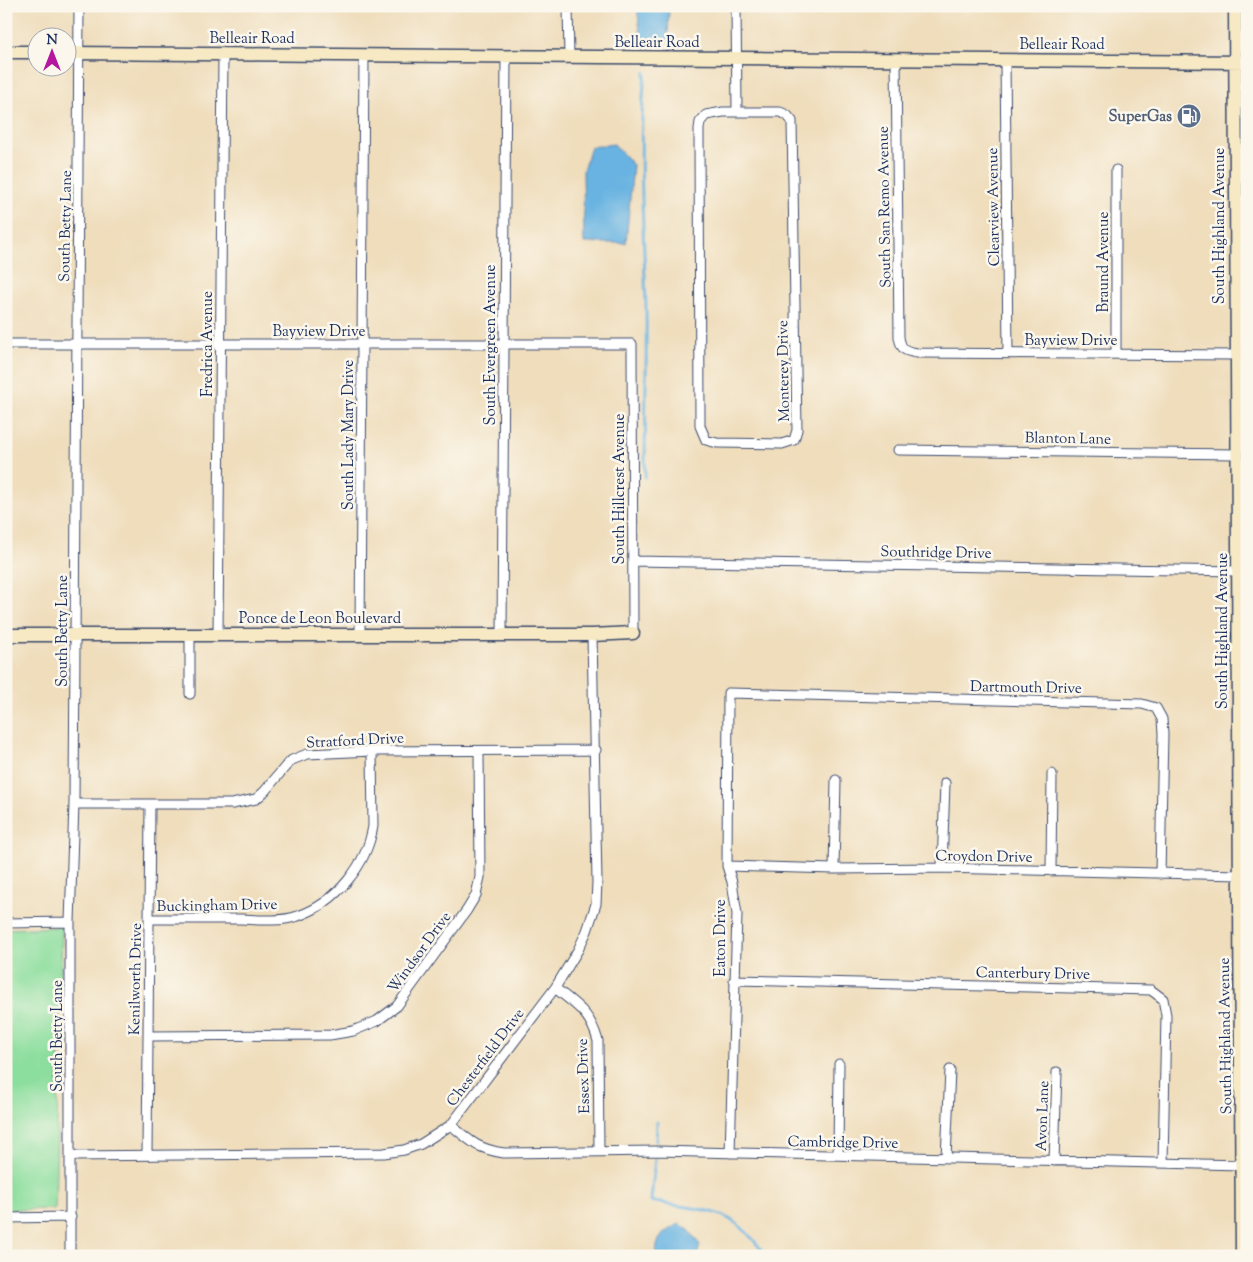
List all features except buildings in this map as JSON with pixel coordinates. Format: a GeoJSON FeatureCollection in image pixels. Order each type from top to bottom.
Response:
{"type":"FeatureCollection","features":[{"type":"Feature","properties":{"kind":"street","name":"South Betty Lane"},"geometry":{"type":"LineString","coordinates":[[77,28],[79,6]]}},
{"type":"Feature","properties":{"kind":"street"},"geometry":{"type":"LineString","coordinates":[[568,6],[569,57]]}},
{"type":"Feature","properties":{"kind":"street"},"geometry":{"type":"LineString","coordinates":[[736,6],[737,112]]}},
{"type":"Feature","properties":{"kind":"street","name":"South Highland Avenue"},"geometry":{"type":"LineString","coordinates":[[1235,6],[1241,62],[1241,200],[1236,355],[1244,1136],[1242,1165],[1242,1256]]}},
{"type":"Feature","properties":{"kind":"street"},"geometry":{"type":"LineString","coordinates":[[6,52],[28,52]]}},
{"type":"Feature","properties":{"kind":"street","name":"Belleair Road"},"geometry":{"type":"LineString","coordinates":[[78,53],[1241,62]]}},
{"type":"Feature","properties":{"kind":"street","name":"Fredrica Avenue"},"geometry":{"type":"LineString","coordinates":[[218,635],[223,54]]}},
{"type":"Feature","properties":{"kind":"street","name":"South Lady Mary Drive"},"geometry":{"type":"LineString","coordinates":[[360,634],[364,55]]}},
{"type":"Feature","properties":{"kind":"street","name":"South Evergreen Avenue"},"geometry":{"type":"LineString","coordinates":[[502,634],[506,57]]}},
{"type":"Feature","properties":{"kind":"street","name":"South San Remo Avenue"},"geometry":{"type":"LineString","coordinates":[[896,59],[899,337],[900,345],[906,351]]}},
{"type":"Feature","properties":{"kind":"street","name":"Clearview Avenue"},"geometry":{"type":"LineString","coordinates":[[1005,60],[1008,354]]}},
{"type":"Feature","properties":{"kind":"street","name":"South Betty Lane"},"geometry":{"type":"LineString","coordinates":[[70,1256],[70,922],[74,804],[76,635],[77,344],[74,78]]}},
{"type":"Feature","properties":{"kind":"street","name":"Monterey Drive"},"geometry":{"type":"LineString","coordinates":[[737,112],[784,113],[792,121],[797,430],[794,440],[782,444],[716,443],[706,440],[700,426],[699,129],[700,122],[706,115],[737,112]]}},
{"type":"Feature","properties":{"kind":"street","name":"Braund Avenue"},"geometry":{"type":"LineString","coordinates":[[1116,170],[1116,354]]}},
{"type":"Feature","properties":{"kind":"street","name":"Bayview Drive"},"geometry":{"type":"LineString","coordinates":[[6,344],[632,344]]}},
{"type":"Feature","properties":{"kind":"street","name":"South Hillcrest Avenue"},"geometry":{"type":"LineString","coordinates":[[632,344],[633,633]]}},
{"type":"Feature","properties":{"kind":"street","name":"Bayview Drive"},"geometry":{"type":"LineString","coordinates":[[906,351],[917,353],[1236,355]]}},
{"type":"Feature","properties":{"kind":"street","name":"Blanton Lane"},"geometry":{"type":"LineString","coordinates":[[898,450],[1237,454]]}},
{"type":"Feature","properties":{"kind":"street","name":"Southridge Drive"},"geometry":{"type":"LineString","coordinates":[[633,561],[1238,571]]}},
{"type":"Feature","properties":{"kind":"street","name":"Ponce de Leon Boulevard"},"geometry":{"type":"LineString","coordinates":[[6,635],[592,635],[633,633]]}},
{"type":"Feature","properties":{"kind":"street"},"geometry":{"type":"LineString","coordinates":[[190,635],[190,694]]}},
{"type":"Feature","properties":{"kind":"street","name":"Chesterfield Drive"},"geometry":{"type":"LineString","coordinates":[[71,1156],[384,1153],[404,1150],[421,1144],[451,1125],[555,988],[578,950],[596,904],[596,750],[592,635]]}},
{"type":"Feature","properties":{"kind":"street","name":"Eaton Drive"},"geometry":{"type":"LineString","coordinates":[[728,693],[727,866],[732,882],[737,914],[730,1153]]}},
{"type":"Feature","properties":{"kind":"street","name":"Dartmouth Drive"},"geometry":{"type":"LineString","coordinates":[[728,693],[1142,704],[1156,708],[1162,719],[1163,734],[1160,874]]}},
{"type":"Feature","properties":{"kind":"street","name":"Stratford Drive"},"geometry":{"type":"LineString","coordinates":[[74,804],[232,804],[256,799],[284,767],[307,754],[372,751],[596,750]]}},
{"type":"Feature","properties":{"kind":"street","name":"Buckingham Drive"},"geometry":{"type":"LineString","coordinates":[[149,919],[271,920],[298,916],[325,902],[359,864],[371,836],[373,826],[372,751]]}},
{"type":"Feature","properties":{"kind":"street","name":"Windsor Drive"},"geometry":{"type":"LineString","coordinates":[[148,1036],[330,1035],[347,1033],[377,1021],[397,1006],[476,896],[480,877],[479,752]]}},
{"type":"Feature","properties":{"kind":"street"},"geometry":{"type":"LineString","coordinates":[[1051,871],[1052,774]]}},
{"type":"Feature","properties":{"kind":"street"},"geometry":{"type":"LineString","coordinates":[[834,869],[836,780]]}},
{"type":"Feature","properties":{"kind":"street"},"geometry":{"type":"LineString","coordinates":[[942,868],[945,783]]}},
{"type":"Feature","properties":{"kind":"street","name":"Kenilworth Drive"},"geometry":{"type":"LineString","coordinates":[[147,1155],[150,804]]}},
{"type":"Feature","properties":{"kind":"street","name":"Croydon Drive"},"geometry":{"type":"LineString","coordinates":[[727,866],[834,869],[942,868],[1240,875]]}},
{"type":"Feature","properties":{"kind":"street"},"geometry":{"type":"LineString","coordinates":[[6,923],[70,922]]}},
{"type":"Feature","properties":{"kind":"street","name":"Canterbury Drive"},"geometry":{"type":"LineString","coordinates":[[734,980],[1152,990],[1163,998],[1166,1015],[1162,1163]]}},
{"type":"Feature","properties":{"kind":"street","name":"Essex Drive"},"geometry":{"type":"LineString","coordinates":[[555,988],[585,1013],[594,1026],[598,1041],[599,1151]]}},
{"type":"Feature","properties":{"kind":"street"},"geometry":{"type":"LineString","coordinates":[[838,1155],[839,1064]]}},
{"type":"Feature","properties":{"kind":"street"},"geometry":{"type":"LineString","coordinates":[[946,1158],[950,1070]]}},
{"type":"Feature","properties":{"kind":"street","name":"Avon Lane"},"geometry":{"type":"LineString","coordinates":[[1054,1161],[1057,1072]]}},
{"type":"Feature","properties":{"kind":"street","name":"Cambridge Drive"},"geometry":{"type":"LineString","coordinates":[[451,1125],[472,1144],[487,1150],[504,1153],[599,1151],[730,1153],[1242,1165]]}},
{"type":"Feature","properties":{"kind":"street"},"geometry":{"type":"LineString","coordinates":[[6,1218],[71,1217]]}},
{"type":"Feature","properties":{"kind":"green space"},"geometry":{"type":"Polygon","coordinates":[[[62,927],[55,1209],[6,1210],[6,929],[62,927]]]}},
{"type":"Feature","properties":{"kind":"water"},"geometry":{"type":"Polygon","coordinates":[[[637,6],[669,6],[668,40],[641,40],[637,6]]]}},
{"type":"Feature","properties":{"kind":"water"},"geometry":{"type":"Polygon","coordinates":[[[614,144],[633,165],[626,243],[584,243],[583,170],[591,147],[614,144]]]}},
{"type":"Feature","properties":{"kind":"water"},"geometry":{"type":"Polygon","coordinates":[[[680,1224],[689,1230],[700,1245],[697,1256],[656,1256],[659,1239],[665,1232],[680,1224]]]}},
{"type":"Feature","properties":{"kind":"waterway"},"geometry":{"type":"LineString","coordinates":[[645,73],[641,161],[646,309],[645,477]]}},
{"type":"Feature","properties":{"kind":"waterway"},"geometry":{"type":"LineString","coordinates":[[656,1141],[657,1122]]}},
{"type":"Feature","properties":{"kind":"waterway"},"geometry":{"type":"LineString","coordinates":[[655,1158],[651,1201],[699,1209],[733,1221],[743,1229],[766,1256]]}},
{"type":"Feature","properties":{"kind":"place","name":"SuperGas"},"geometry":{"type":"Point","coordinates":[1189,116]}}]}
